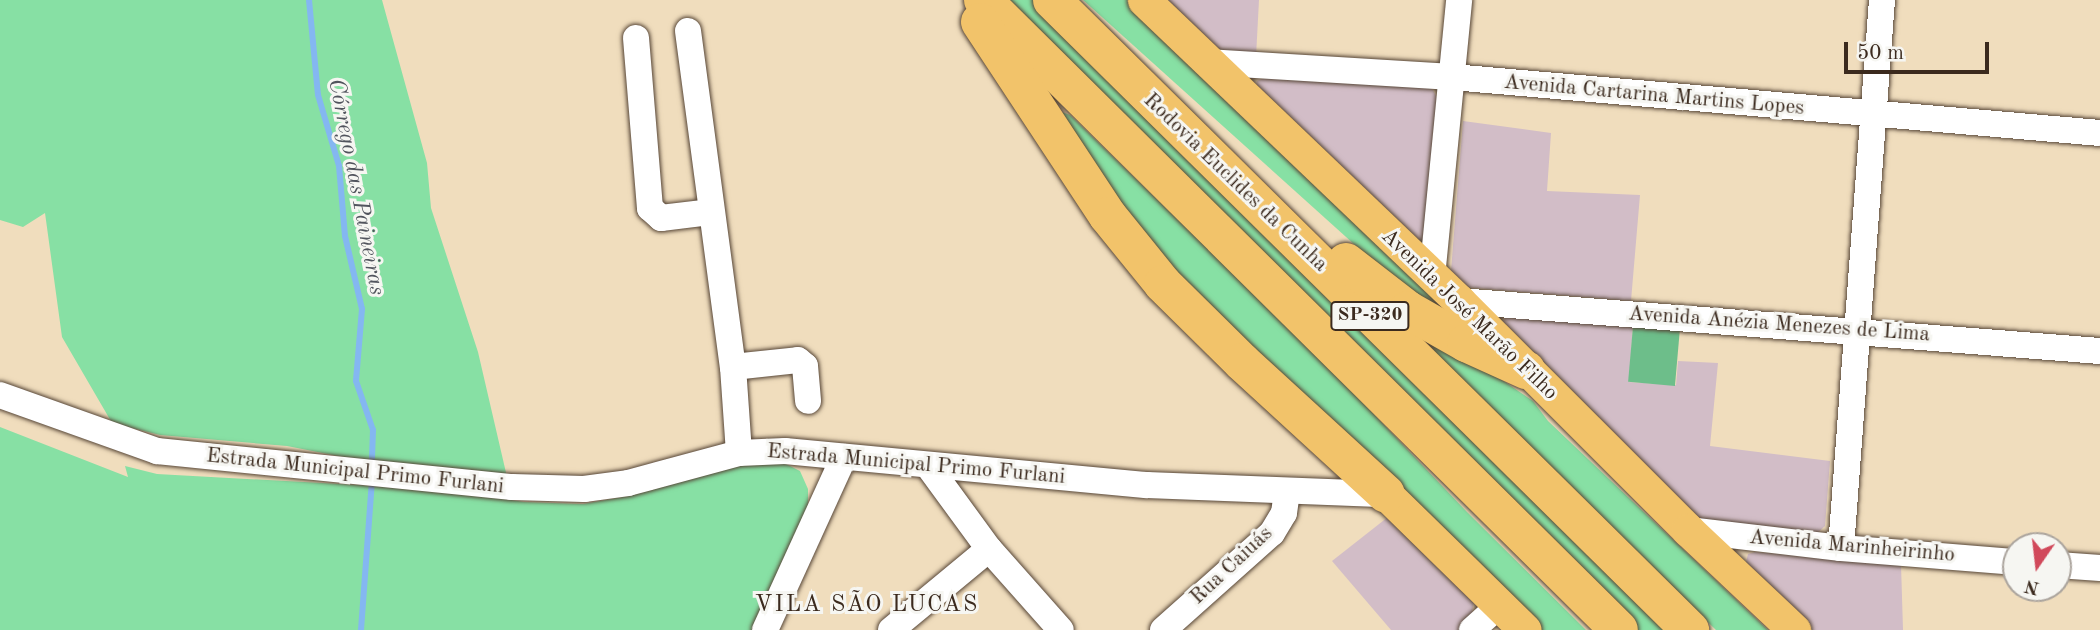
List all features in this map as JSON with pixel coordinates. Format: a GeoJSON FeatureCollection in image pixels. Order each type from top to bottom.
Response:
{"type":"FeatureCollection","features":[{"type":"Feature","properties":{"kind":"highway"},"geometry":{"type":"LineString","coordinates":[[964,0],[1108,216],[1163,284],[1242,362],[1386,494]]}},
{"type":"Feature","properties":{"kind":"highway","name":"SP-320"},"geometry":{"type":"LineString","coordinates":[[983,0],[1619,630]]}},
{"type":"Feature","properties":{"kind":"highway","name":"Rodovia Euclides da Cunha"},"geometry":{"type":"LineString","coordinates":[[1052,0],[1690,630]]}},
{"type":"Feature","properties":{"kind":"highway"},"geometry":{"type":"LineString","coordinates":[[1166,115],[1246,176],[1365,279],[1408,310],[1465,343],[1526,370]]}},
{"type":"Feature","properties":{"kind":"main road","name":"Avenida José Marão Filho"},"geometry":{"type":"LineString","coordinates":[[1144,0],[1459,301],[1688,530],[1794,630]]}},
{"type":"Feature","properties":{"kind":"main road"},"geometry":{"type":"LineString","coordinates":[[1386,494],[1525,630]]}},
{"type":"Feature","properties":{"kind":"street"},"geometry":{"type":"LineString","coordinates":[[1432,277],[1459,0]]}},
{"type":"Feature","properties":{"kind":"street"},"geometry":{"type":"LineString","coordinates":[[1841,548],[1855,330],[1882,0]]}},
{"type":"Feature","properties":{"kind":"street"},"geometry":{"type":"LineString","coordinates":[[688,30],[710,212],[733,367],[739,453]]}},
{"type":"Feature","properties":{"kind":"street"},"geometry":{"type":"LineString","coordinates":[[636,38],[650,208],[661,218],[710,212]]}},
{"type":"Feature","properties":{"kind":"street","name":"Avenida Cartarina Martins Lopes"},"geometry":{"type":"LineString","coordinates":[[1207,62],[1452,77],[2100,133]]}},
{"type":"Feature","properties":{"kind":"street","name":"Avenida Anézia Menezes de Lima"},"geometry":{"type":"LineString","coordinates":[[1459,301],[2100,351]]}},
{"type":"Feature","properties":{"kind":"street"},"geometry":{"type":"LineString","coordinates":[[733,367],[798,360],[806,366],[808,401]]}},
{"type":"Feature","properties":{"kind":"street","name":"Estrada Municipal Primo Furlani"},"geometry":{"type":"LineString","coordinates":[[0,395],[157,451],[284,466],[512,487],[584,489],[628,484],[739,453],[785,451],[929,467],[1147,485],[1386,494]]}},
{"type":"Feature","properties":{"kind":"street"},"geometry":{"type":"LineString","coordinates":[[765,630],[844,457]]}},
{"type":"Feature","properties":{"kind":"street"},"geometry":{"type":"LineString","coordinates":[[929,467],[989,549],[1061,630]]}},
{"type":"Feature","properties":{"kind":"street","name":"Rua Caiuás"},"geometry":{"type":"LineString","coordinates":[[1163,630],[1272,533],[1284,513],[1287,492]]}},
{"type":"Feature","properties":{"kind":"street","name":"Avenida Marinheirinho"},"geometry":{"type":"LineString","coordinates":[[1688,530],[1841,548],[2002,561]]}},
{"type":"Feature","properties":{"kind":"street"},"geometry":{"type":"LineString","coordinates":[[891,630],[989,549]]}},
{"type":"Feature","properties":{"kind":"street"},"geometry":{"type":"LineString","coordinates":[[2072,566],[2100,568]]}},
{"type":"Feature","properties":{"kind":"street"},"geometry":{"type":"LineString","coordinates":[[1472,630],[1500,605]]}},
{"type":"Feature","properties":{"kind":"shaded area"},"geometry":{"type":"Polygon","coordinates":[[[1165,0],[1259,0],[1256,57],[1238,55],[1213,47],[1165,0]]]}},
{"type":"Feature","properties":{"kind":"shaded area"},"geometry":{"type":"Polygon","coordinates":[[[1264,78],[1424,85],[1433,90],[1438,100],[1423,240],[1415,240],[1255,89],[1257,81],[1264,78]]]}},
{"type":"Feature","properties":{"kind":"shaded area"},"geometry":{"type":"Polygon","coordinates":[[[1463,121],[1551,133],[1547,191],[1640,195],[1631,301],[1464,287],[1451,271],[1463,121]]]}},
{"type":"Feature","properties":{"kind":"shaded area"},"geometry":{"type":"Polygon","coordinates":[[[1506,317],[1633,326],[1629,382],[1676,385],[1678,361],[1718,363],[1710,446],[1830,461],[1825,526],[1814,536],[1708,528],[1501,325],[1506,317]]]}},
{"type":"Feature","properties":{"kind":"shaded area"},"geometry":{"type":"Polygon","coordinates":[[[1388,517],[1474,600],[1470,625],[1464,630],[1391,630],[1332,561],[1388,517]]]}},
{"type":"Feature","properties":{"kind":"shaded area"},"geometry":{"type":"Polygon","coordinates":[[[1755,552],[1901,564],[1903,630],[1807,630],[1745,566],[1748,554],[1755,552]]]}},
{"type":"Feature","properties":{"kind":"green space"},"geometry":{"type":"Polygon","coordinates":[[[0,0],[382,0],[427,163],[431,208],[478,352],[507,477],[343,457],[287,446],[160,435],[112,423],[62,337],[45,213],[23,227],[0,220],[0,0]]]}},
{"type":"Feature","properties":{"kind":"green space"},"geometry":{"type":"Polygon","coordinates":[[[997,0],[1035,0],[1671,630],[1637,630],[997,0]]]}},
{"type":"Feature","properties":{"kind":"green space"},"geometry":{"type":"Polygon","coordinates":[[[1083,0],[1127,0],[1440,300],[1436,307],[1426,309],[1083,0]]]}},
{"type":"Feature","properties":{"kind":"green space"},"geometry":{"type":"Polygon","coordinates":[[[1062,112],[1070,115],[1323,361],[1467,512],[1586,630],[1539,630],[1167,279],[1062,112]]]}},
{"type":"Feature","properties":{"kind":"green space"},"geometry":{"type":"Polygon","coordinates":[[[1633,326],[1680,330],[1675,386],[1628,382],[1633,326]]]}},
{"type":"Feature","properties":{"kind":"green space"},"geometry":{"type":"Polygon","coordinates":[[[1429,343],[1502,380],[1533,401],[1548,421],[1768,630],[1716,630],[1430,352],[1429,343]]]}},
{"type":"Feature","properties":{"kind":"green space"},"geometry":{"type":"Polygon","coordinates":[[[0,427],[128,477],[125,466],[157,474],[450,490],[524,502],[583,504],[628,496],[739,462],[782,462],[800,471],[808,489],[808,508],[752,630],[0,630],[0,427]]]}},
{"type":"Feature","properties":{"kind":"waterway","name":"Córrego das Paineiras"},"geometry":{"type":"LineString","coordinates":[[309,0],[318,95],[339,166],[345,236],[362,309],[356,381],[373,430],[372,465]]}},
{"type":"Feature","properties":{"kind":"waterway","name":"Córrego das Paineiras"},"geometry":{"type":"LineString","coordinates":[[361,630],[372,480]]}},
{"type":"Feature","properties":{"kind":"district","name":"VILA SÃO LUCAS"},"geometry":{"type":"Point","coordinates":[867,605]}}]}
